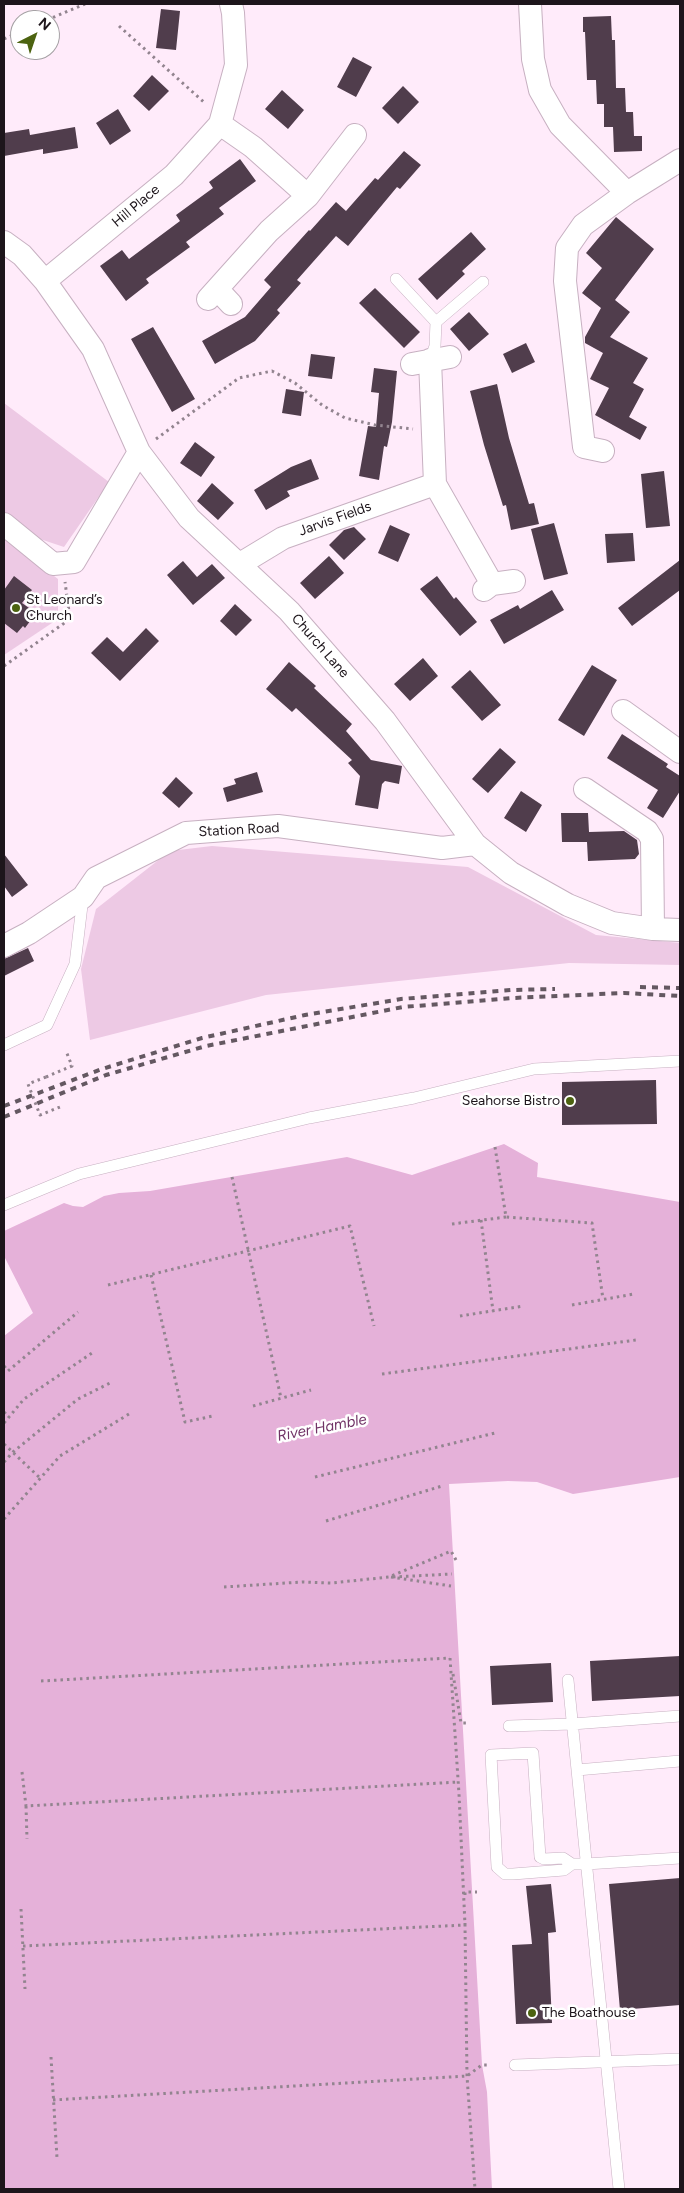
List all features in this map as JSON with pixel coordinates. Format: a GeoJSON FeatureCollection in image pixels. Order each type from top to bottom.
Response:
{"type":"FeatureCollection","features":[{"type":"Feature","properties":{"kind":"street","name":"Hill Place"},"geometry":{"type":"LineString","coordinates":[[45,281],[174,175],[220,121],[236,65],[231,4]]}},
{"type":"Feature","properties":{"kind":"street"},"geometry":{"type":"LineString","coordinates":[[530,4],[533,59],[540,90],[560,125],[627,193]]}},
{"type":"Feature","properties":{"kind":"street"},"geometry":{"type":"LineString","coordinates":[[220,121],[253,147],[308,196]]}},
{"type":"Feature","properties":{"kind":"street"},"geometry":{"type":"LineString","coordinates":[[219,298],[269,232],[308,196],[342,142]]}},
{"type":"Feature","properties":{"kind":"street"},"geometry":{"type":"LineString","coordinates":[[603,451],[584,446],[558,284],[567,248],[583,225],[627,193],[680,160]]}},
{"type":"Feature","properties":{"kind":"street"},"geometry":{"type":"LineString","coordinates":[[4,242],[22,255],[45,281],[93,349],[139,452],[74,562],[53,564],[4,524]]}},
{"type":"Feature","properties":{"kind":"street"},"geometry":{"type":"LineString","coordinates":[[431,360],[435,484],[488,587],[514,581]]}},
{"type":"Feature","properties":{"kind":"street","name":"Church Lane"},"geometry":{"type":"LineString","coordinates":[[139,452],[189,518],[290,611],[384,721],[475,844],[511,874],[568,905],[612,923],[653,929],[680,930]]}},
{"type":"Feature","properties":{"kind":"street","name":"Jarvis Fields"},"geometry":{"type":"LineString","coordinates":[[240,564],[283,538],[435,484]]}},
{"type":"Feature","properties":{"kind":"street"},"geometry":{"type":"LineString","coordinates":[[623,709],[680,752]]}},
{"type":"Feature","properties":{"kind":"street"},"geometry":{"type":"LineString","coordinates":[[585,789],[647,831],[652,839],[653,929]]}},
{"type":"Feature","properties":{"kind":"street","name":"Station Road"},"geometry":{"type":"LineString","coordinates":[[4,946],[29,933],[82,897],[96,878],[186,834],[278,826],[442,848],[475,844]]}},
{"type":"Feature","properties":{"kind":"lane"},"geometry":{"type":"LineString","coordinates":[[396,278],[436,322],[435,346],[431,360]]}},
{"type":"Feature","properties":{"kind":"lane"},"geometry":{"type":"LineString","coordinates":[[436,322],[483,282]]}},
{"type":"Feature","properties":{"kind":"lane"},"geometry":{"type":"LineString","coordinates":[[4,1045],[47,1025],[75,964],[82,897]]}},
{"type":"Feature","properties":{"kind":"lane"},"geometry":{"type":"LineString","coordinates":[[4,1205],[79,1174],[308,1118],[414,1098],[534,1069],[680,1061]]}},
{"type":"Feature","properties":{"kind":"lane"},"geometry":{"type":"LineString","coordinates":[[568,1680],[619,2189]]}},
{"type":"Feature","properties":{"kind":"lane"},"geometry":{"type":"LineString","coordinates":[[509,1726],[572,1724],[680,1716]]}},
{"type":"Feature","properties":{"kind":"lane"},"geometry":{"type":"LineString","coordinates":[[572,1864],[564,1870],[513,1874],[505,1874],[497,1867],[491,1755],[533,1753],[540,1857],[544,1859],[563,1858],[572,1864],[680,1858]]}},
{"type":"Feature","properties":{"kind":"lane"},"geometry":{"type":"LineString","coordinates":[[577,1770],[680,1761]]}},
{"type":"Feature","properties":{"kind":"lane"},"geometry":{"type":"LineString","coordinates":[[515,2064],[680,2059]]}},
{"type":"Feature","properties":{"kind":"path"},"geometry":{"type":"LineString","coordinates":[[60,15],[85,4]]}},
{"type":"Feature","properties":{"kind":"path"},"geometry":{"type":"LineString","coordinates":[[119,26],[220,121]]}},
{"type":"Feature","properties":{"kind":"path"},"geometry":{"type":"LineString","coordinates":[[139,452],[239,378],[272,371],[295,382],[322,405],[345,418],[375,425],[432,431]]}},
{"type":"Feature","properties":{"kind":"path"},"geometry":{"type":"LineString","coordinates":[[4,666],[70,619],[66,583],[53,564]]}},
{"type":"Feature","properties":{"kind":"path"},"geometry":{"type":"LineString","coordinates":[[60,1107],[40,1115],[28,1084],[72,1066],[66,1051]]}},
{"type":"Feature","properties":{"kind":"path"},"geometry":{"type":"LineString","coordinates":[[495,1147],[506,1217]]}},
{"type":"Feature","properties":{"kind":"path"},"geometry":{"type":"LineString","coordinates":[[232,1177],[281,1398]]}},
{"type":"Feature","properties":{"kind":"path"},"geometry":{"type":"LineString","coordinates":[[452,1224],[506,1217],[592,1223],[603,1299]]}},
{"type":"Feature","properties":{"kind":"path"},"geometry":{"type":"LineString","coordinates":[[480,1220],[493,1311]]}},
{"type":"Feature","properties":{"kind":"path"},"geometry":{"type":"LineString","coordinates":[[108,1285],[350,1226],[374,1326]]}},
{"type":"Feature","properties":{"kind":"path"},"geometry":{"type":"LineString","coordinates":[[151,1275],[185,1422],[213,1416]]}},
{"type":"Feature","properties":{"kind":"path"},"geometry":{"type":"LineString","coordinates":[[572,1305],[634,1294]]}},
{"type":"Feature","properties":{"kind":"path"},"geometry":{"type":"LineString","coordinates":[[460,1316],[524,1306]]}},
{"type":"Feature","properties":{"kind":"path"},"geometry":{"type":"LineString","coordinates":[[4,1366],[8,1371],[78,1312]]}},
{"type":"Feature","properties":{"kind":"path"},"geometry":{"type":"LineString","coordinates":[[382,1374],[636,1340]]}},
{"type":"Feature","properties":{"kind":"path"},"geometry":{"type":"LineString","coordinates":[[4,1423],[24,1400],[95,1351]]}},
{"type":"Feature","properties":{"kind":"path"},"geometry":{"type":"LineString","coordinates":[[4,1462],[13,1452],[78,1398],[110,1383]]}},
{"type":"Feature","properties":{"kind":"path"},"geometry":{"type":"LineString","coordinates":[[253,1406],[311,1390]]}},
{"type":"Feature","properties":{"kind":"path"},"geometry":{"type":"LineString","coordinates":[[4,1412],[9,1417]]}},
{"type":"Feature","properties":{"kind":"path"},"geometry":{"type":"LineString","coordinates":[[4,1519],[60,1456],[129,1414]]}},
{"type":"Feature","properties":{"kind":"path"},"geometry":{"type":"LineString","coordinates":[[315,1477],[495,1433]]}},
{"type":"Feature","properties":{"kind":"path"},"geometry":{"type":"LineString","coordinates":[[4,1444],[40,1478]]}},
{"type":"Feature","properties":{"kind":"path"},"geometry":{"type":"LineString","coordinates":[[326,1521],[442,1486]]}},
{"type":"Feature","properties":{"kind":"path"},"geometry":{"type":"LineString","coordinates":[[389,1577],[451,1550],[456,1560]]}},
{"type":"Feature","properties":{"kind":"path"},"geometry":{"type":"LineString","coordinates":[[224,1587],[302,1582],[331,1583],[389,1577],[452,1574]]}},
{"type":"Feature","properties":{"kind":"path"},"geometry":{"type":"LineString","coordinates":[[389,1577],[451,1586]]}},
{"type":"Feature","properties":{"kind":"path"},"geometry":{"type":"LineString","coordinates":[[41,1681],[450,1658]]}},
{"type":"Feature","properties":{"kind":"path"},"geometry":{"type":"LineString","coordinates":[[450,1658],[462,1723],[467,1723]]}},
{"type":"Feature","properties":{"kind":"path"},"geometry":{"type":"LineString","coordinates":[[450,1658],[465,1925]]}},
{"type":"Feature","properties":{"kind":"path"},"geometry":{"type":"LineString","coordinates":[[22,1772],[27,1839]]}},
{"type":"Feature","properties":{"kind":"path"},"geometry":{"type":"LineString","coordinates":[[26,1806],[458,1782]]}},
{"type":"Feature","properties":{"kind":"path"},"geometry":{"type":"LineString","coordinates":[[475,2189],[467,2076],[465,1892],[477,1892]]}},
{"type":"Feature","properties":{"kind":"path"},"geometry":{"type":"LineString","coordinates":[[21,1909],[25,1989]]}},
{"type":"Feature","properties":{"kind":"path"},"geometry":{"type":"LineString","coordinates":[[23,1946],[465,1925]]}},
{"type":"Feature","properties":{"kind":"path"},"geometry":{"type":"LineString","coordinates":[[51,2056],[58,2158]]}},
{"type":"Feature","properties":{"kind":"path"},"geometry":{"type":"LineString","coordinates":[[53,2100],[467,2076],[488,2064],[482,2065],[467,2076]]}},
{"type":"Feature","properties":{"kind":"shaded area"},"geometry":{"type":"Polygon","coordinates":[[[4,403],[109,482],[64,547],[34,537],[4,515],[4,403]]]}},
{"type":"Feature","properties":{"kind":"shaded area"},"geometry":{"type":"Polygon","coordinates":[[[4,538],[58,579],[58,619],[4,655],[4,538]]]}},
{"type":"Feature","properties":{"kind":"shaded area"},"geometry":{"type":"Polygon","coordinates":[[[212,846],[468,867],[596,935],[680,943],[680,965],[569,963],[266,995],[90,1040],[81,969],[96,909],[170,851],[212,846]]]}},
{"type":"Feature","properties":{"kind":"water","name":"River Hamble"},"geometry":{"type":"Polygon","coordinates":[[[504,1144],[538,1163],[537,1177],[680,1202],[680,1477],[573,1494],[537,1482],[508,1481],[449,1484],[482,2065],[487,2092],[492,2189],[4,2189],[4,1336],[33,1313],[5,1258],[4,1231],[64,1203],[83,1207],[104,1196],[119,1193],[150,1191],[347,1157],[412,1175],[504,1144]]]}},
{"type":"Feature","properties":{"kind":"building"},"geometry":{"type":"Polygon","coordinates":[[[161,9],[180,11],[176,50],[156,48],[161,9]]]}},
{"type":"Feature","properties":{"kind":"building"},"geometry":{"type":"Polygon","coordinates":[[[611,16],[612,40],[615,40],[616,88],[625,88],[626,112],[633,112],[634,136],[642,136],[642,151],[614,152],[613,127],[604,127],[604,104],[597,104],[596,80],[587,80],[583,17],[611,16]]]}},
{"type":"Feature","properties":{"kind":"building"},"geometry":{"type":"Polygon","coordinates":[[[353,57],[372,67],[356,97],[337,87],[353,57]]]}},
{"type":"Feature","properties":{"kind":"building"},"geometry":{"type":"Polygon","coordinates":[[[152,75],[169,91],[149,111],[133,96],[152,75]]]}},
{"type":"Feature","properties":{"kind":"building"},"geometry":{"type":"Polygon","coordinates":[[[403,86],[419,102],[398,124],[382,108],[403,86]]]}},
{"type":"Feature","properties":{"kind":"building"},"geometry":{"type":"Polygon","coordinates":[[[282,90],[304,110],[288,129],[265,109],[282,90]]]}},
{"type":"Feature","properties":{"kind":"building"},"geometry":{"type":"Polygon","coordinates":[[[118,109],[131,131],[110,145],[96,123],[118,109]]]}},
{"type":"Feature","properties":{"kind":"building"},"geometry":{"type":"Polygon","coordinates":[[[75,127],[78,148],[43,154],[43,149],[4,156],[4,133],[29,129],[30,135],[75,127]]]}},
{"type":"Feature","properties":{"kind":"building"},"geometry":{"type":"Polygon","coordinates":[[[404,151],[421,165],[400,189],[397,187],[348,246],[336,236],[297,280],[301,283],[277,310],[280,313],[255,341],[215,364],[202,341],[245,317],[271,287],[264,280],[309,230],[336,202],[346,211],[375,178],[378,180],[404,151]]]}},
{"type":"Feature","properties":{"kind":"building"},"geometry":{"type":"Polygon","coordinates":[[[240,159],[256,181],[219,208],[224,214],[186,242],[190,247],[146,279],[149,283],[126,301],[100,266],[122,250],[129,259],[180,221],[176,215],[213,188],[209,182],[240,159]]]}},
{"type":"Feature","properties":{"kind":"building"},"geometry":{"type":"Polygon","coordinates":[[[616,217],[654,249],[615,300],[630,312],[610,337],[648,358],[633,383],[644,389],[629,417],[647,427],[640,440],[595,415],[609,388],[590,379],[603,353],[585,343],[585,337],[601,308],[582,293],[602,268],[586,253],[616,217]]]}},
{"type":"Feature","properties":{"kind":"building"},"geometry":{"type":"Polygon","coordinates":[[[471,232],[486,249],[462,271],[465,274],[437,300],[418,279],[471,232]]]}},
{"type":"Feature","properties":{"kind":"building"},"geometry":{"type":"Polygon","coordinates":[[[375,288],[420,332],[404,348],[359,303],[375,288]]]}},
{"type":"Feature","properties":{"kind":"building"},"geometry":{"type":"Polygon","coordinates":[[[469,312],[489,334],[469,351],[450,329],[469,312]]]}},
{"type":"Feature","properties":{"kind":"building"},"geometry":{"type":"Polygon","coordinates":[[[153,327],[195,399],[172,412],[131,339],[153,327]]]}},
{"type":"Feature","properties":{"kind":"building"},"geometry":{"type":"Polygon","coordinates":[[[526,343],[535,362],[512,373],[503,354],[526,343]]]}},
{"type":"Feature","properties":{"kind":"building"},"geometry":{"type":"Polygon","coordinates":[[[311,354],[335,357],[332,379],[308,376],[311,354]]]}},
{"type":"Feature","properties":{"kind":"building"},"geometry":{"type":"Polygon","coordinates":[[[374,368],[397,371],[392,422],[387,447],[384,446],[379,480],[359,476],[368,426],[376,427],[379,393],[371,392],[374,368]]]}},
{"type":"Feature","properties":{"kind":"building"},"geometry":{"type":"Polygon","coordinates":[[[497,384],[509,438],[529,504],[534,503],[539,524],[511,530],[506,505],[503,506],[470,391],[497,384]]]}},
{"type":"Feature","properties":{"kind":"building"},"geometry":{"type":"Polygon","coordinates":[[[286,389],[304,392],[301,416],[282,413],[286,389]]]}},
{"type":"Feature","properties":{"kind":"building"},"geometry":{"type":"Polygon","coordinates":[[[195,442],[215,457],[201,477],[180,463],[195,442]]]}},
{"type":"Feature","properties":{"kind":"building"},"geometry":{"type":"Polygon","coordinates":[[[311,459],[319,479],[287,491],[290,496],[266,510],[254,490],[291,467],[311,459]]]}},
{"type":"Feature","properties":{"kind":"building"},"geometry":{"type":"Polygon","coordinates":[[[664,471],[670,526],[646,528],[641,474],[664,471]]]}},
{"type":"Feature","properties":{"kind":"building"},"geometry":{"type":"Polygon","coordinates":[[[212,483],[234,503],[218,520],[197,501],[212,483]]]}},
{"type":"Feature","properties":{"kind":"building"},"geometry":{"type":"Polygon","coordinates":[[[554,523],[568,574],[544,580],[531,529],[554,523]]]}},
{"type":"Feature","properties":{"kind":"building"},"geometry":{"type":"Polygon","coordinates":[[[390,525],[410,534],[398,562],[378,553],[390,525]]]}},
{"type":"Feature","properties":{"kind":"building"},"geometry":{"type":"Polygon","coordinates":[[[354,527],[366,539],[344,560],[329,545],[344,530],[354,527]]]}},
{"type":"Feature","properties":{"kind":"building"},"geometry":{"type":"Polygon","coordinates":[[[633,533],[635,561],[607,563],[605,534],[633,533]]]}},
{"type":"Feature","properties":{"kind":"building"},"geometry":{"type":"Polygon","coordinates":[[[329,556],[344,573],[315,599],[300,583],[329,556]]]}},
{"type":"Feature","properties":{"kind":"building"},"geometry":{"type":"Polygon","coordinates":[[[680,560],[680,590],[632,626],[618,608],[680,560]]]}},
{"type":"Feature","properties":{"kind":"building"},"geometry":{"type":"Polygon","coordinates":[[[183,561],[197,577],[212,564],[225,578],[193,605],[167,575],[183,561]]]}},
{"type":"Feature","properties":{"kind":"building","name":"St Leonard’s Church"},"geometry":{"type":"Polygon","coordinates":[[[14,576],[32,590],[22,603],[36,613],[25,628],[23,626],[17,633],[4,623],[4,590],[14,576]]]}},
{"type":"Feature","properties":{"kind":"building"},"geometry":{"type":"Polygon","coordinates":[[[437,576],[454,599],[456,597],[477,622],[460,636],[420,589],[437,576]]]}},
{"type":"Feature","properties":{"kind":"building"},"geometry":{"type":"Polygon","coordinates":[[[552,590],[564,610],[504,644],[490,620],[518,605],[520,609],[552,590]]]}},
{"type":"Feature","properties":{"kind":"building"},"geometry":{"type":"Polygon","coordinates":[[[235,604],[252,620],[236,636],[220,621],[235,604]]]}},
{"type":"Feature","properties":{"kind":"building"},"geometry":{"type":"Polygon","coordinates":[[[146,628],[159,641],[120,681],[91,653],[107,637],[123,652],[146,628]]]}},
{"type":"Feature","properties":{"kind":"building"},"geometry":{"type":"Polygon","coordinates":[[[423,658],[438,676],[410,701],[394,684],[423,658]]]}},
{"type":"Feature","properties":{"kind":"building"},"geometry":{"type":"Polygon","coordinates":[[[289,662],[316,686],[314,688],[352,724],[346,731],[371,760],[402,766],[399,784],[385,781],[382,784],[378,809],[355,805],[360,776],[348,763],[352,760],[296,708],[292,712],[266,689],[289,662]]]}},
{"type":"Feature","properties":{"kind":"building"},"geometry":{"type":"Polygon","coordinates":[[[592,665],[617,680],[584,736],[558,720],[592,665]]]}},
{"type":"Feature","properties":{"kind":"building"},"geometry":{"type":"Polygon","coordinates":[[[470,670],[501,705],[482,721],[451,687],[470,670]]]}},
{"type":"Feature","properties":{"kind":"building"},"geometry":{"type":"Polygon","coordinates":[[[622,734],[668,764],[666,767],[680,776],[680,791],[663,818],[647,808],[658,790],[607,758],[622,734]]]}},
{"type":"Feature","properties":{"kind":"building"},"geometry":{"type":"Polygon","coordinates":[[[500,748],[516,762],[488,793],[472,779],[500,748]]]}},
{"type":"Feature","properties":{"kind":"building"},"geometry":{"type":"Polygon","coordinates":[[[257,772],[263,792],[227,802],[223,788],[236,784],[234,779],[257,772]]]}},
{"type":"Feature","properties":{"kind":"building"},"geometry":{"type":"Polygon","coordinates":[[[176,777],[193,793],[179,808],[162,793],[176,777]]]}},
{"type":"Feature","properties":{"kind":"building"},"geometry":{"type":"Polygon","coordinates":[[[521,791],[542,805],[526,832],[504,818],[521,791]]]}},
{"type":"Feature","properties":{"kind":"building"},"geometry":{"type":"Polygon","coordinates":[[[561,813],[588,813],[589,832],[624,831],[637,840],[639,854],[635,859],[588,861],[587,842],[562,842],[561,813]]]}},
{"type":"Feature","properties":{"kind":"building"},"geometry":{"type":"Polygon","coordinates":[[[4,854],[28,885],[12,897],[4,886],[4,854]]]}},
{"type":"Feature","properties":{"kind":"building"},"geometry":{"type":"Polygon","coordinates":[[[28,948],[34,961],[4,976],[4,959],[28,948]]]}},
{"type":"Feature","properties":{"kind":"building"},"geometry":{"type":"Polygon","coordinates":[[[656,1080],[657,1124],[562,1125],[562,1082],[656,1080]]]}},
{"type":"Feature","properties":{"kind":"building"},"geometry":{"type":"Polygon","coordinates":[[[680,1656],[680,1696],[592,1701],[590,1661],[680,1656]]]}},
{"type":"Feature","properties":{"kind":"building"},"geometry":{"type":"Polygon","coordinates":[[[551,1663],[553,1702],[492,1705],[490,1666],[551,1663]]]}},
{"type":"Feature","properties":{"kind":"building"},"geometry":{"type":"Polygon","coordinates":[[[680,1878],[680,2005],[620,2010],[609,1884],[680,1878]]]}},
{"type":"Feature","properties":{"kind":"building"},"geometry":{"type":"Polygon","coordinates":[[[551,1884],[556,1932],[548,1933],[552,2023],[516,2024],[512,1945],[532,1944],[526,1886],[551,1884]]]}},
{"type":"Feature","properties":{"kind":"railway"},"geometry":{"type":"LineString","coordinates":[[640,987],[680,988]]}},
{"type":"Feature","properties":{"kind":"railway"},"geometry":{"type":"LineString","coordinates":[[4,1106],[102,1069],[202,1038],[305,1015],[401,999],[511,990],[555,989]]}},
{"type":"Feature","properties":{"kind":"railway"},"geometry":{"type":"LineString","coordinates":[[4,1117],[106,1075],[206,1046],[403,1007],[513,998],[624,993],[680,996]]}},
{"type":"Feature","properties":{"kind":"place","name":"St Leonard’s Church"},"geometry":{"type":"Point","coordinates":[16,608]}},
{"type":"Feature","properties":{"kind":"place","name":"Seahorse Bistro"},"geometry":{"type":"Point","coordinates":[570,1101]}},
{"type":"Feature","properties":{"kind":"place","name":"The Boathouse"},"geometry":{"type":"Point","coordinates":[532,2013]}}]}
